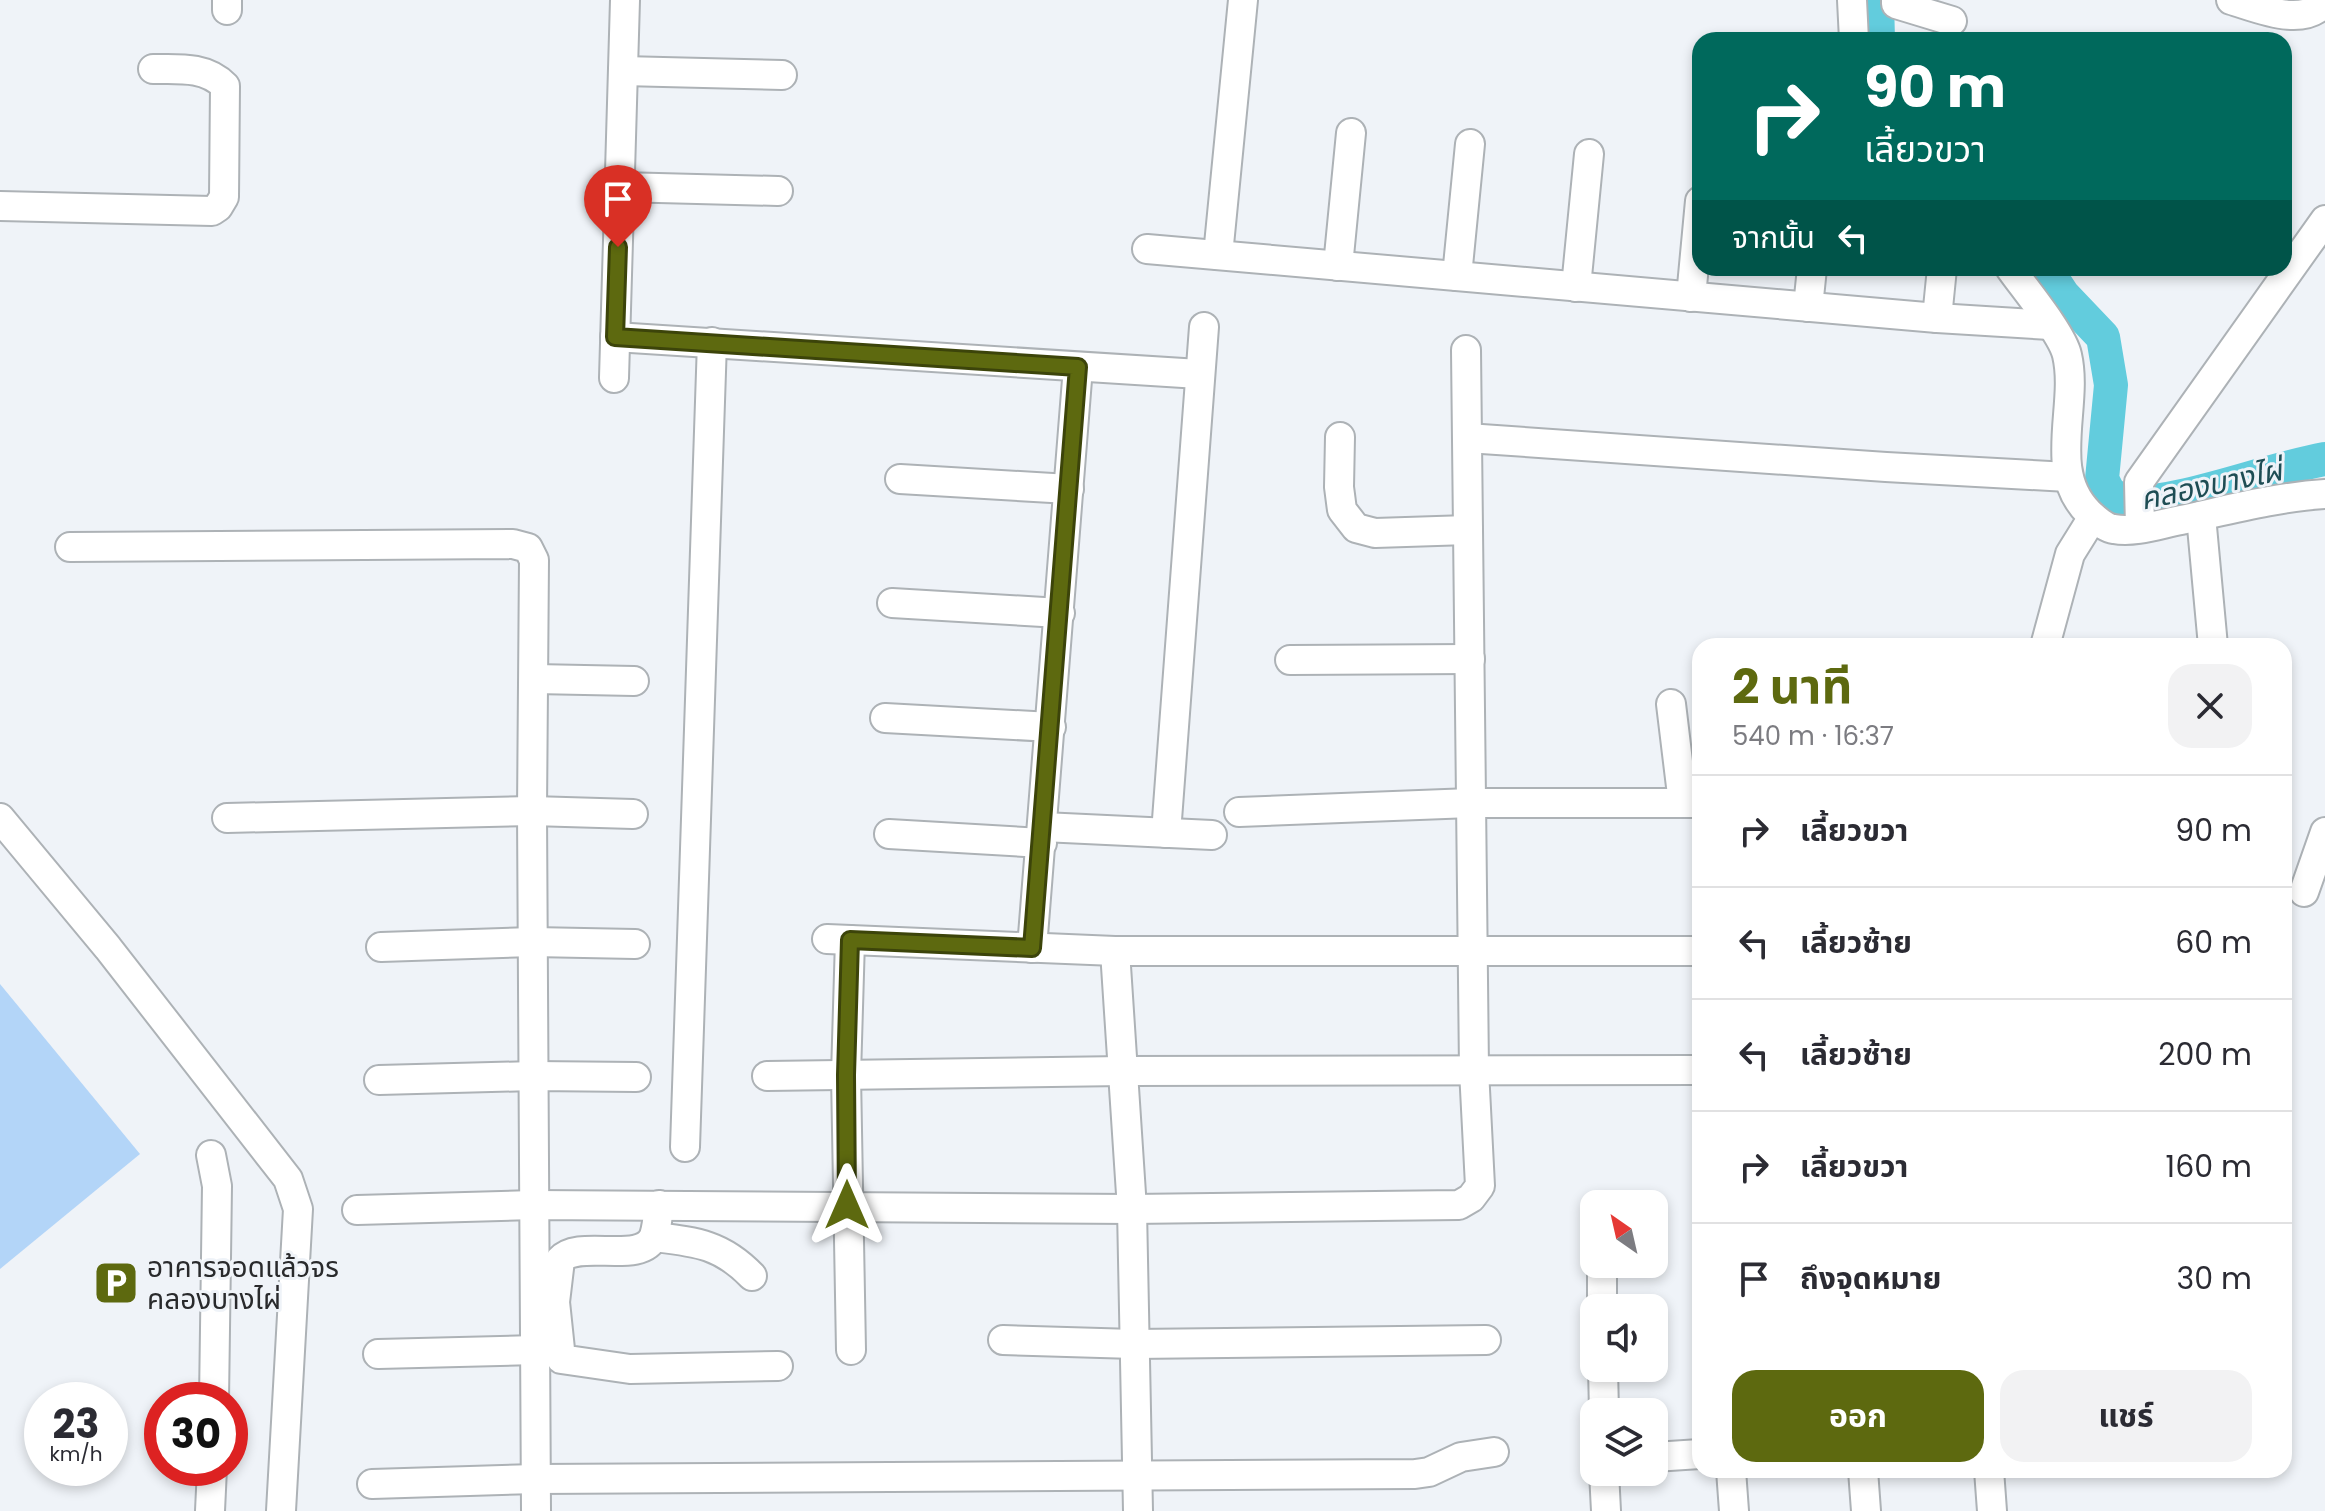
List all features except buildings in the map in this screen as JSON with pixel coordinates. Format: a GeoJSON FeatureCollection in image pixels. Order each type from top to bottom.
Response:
{"type":"FeatureCollection","features":[{"type":"Feature","properties":{"kind":"street"},"geometry":{"type":"LineString","coordinates":[[614,378],[625,0]]}},
{"type":"Feature","properties":{"kind":"street"},"geometry":{"type":"LineString","coordinates":[[1218,255],[1243,0]]}},
{"type":"Feature","properties":{"kind":"street"},"geometry":{"type":"LineString","coordinates":[[1852,0],[1854,32]]}},
{"type":"Feature","properties":{"kind":"street"},"geometry":{"type":"LineString","coordinates":[[1896,0],[1896,4],[1952,21]]}},
{"type":"Feature","properties":{"kind":"street"},"geometry":{"type":"LineString","coordinates":[[2231,0],[2277,13],[2304,14],[2316,11],[2325,1]]}},
{"type":"Feature","properties":{"kind":"street"},"geometry":{"type":"LineString","coordinates":[[0,206],[212,211],[218,207],[224,197],[225,86],[219,79],[199,70],[153,69]]}},
{"type":"Feature","properties":{"kind":"street"},"geometry":{"type":"LineString","coordinates":[[623,71],[782,75]]}},
{"type":"Feature","properties":{"kind":"street"},"geometry":{"type":"LineString","coordinates":[[1338,266],[1351,133]]}},
{"type":"Feature","properties":{"kind":"street"},"geometry":{"type":"LineString","coordinates":[[1457,276],[1470,144]]}},
{"type":"Feature","properties":{"kind":"street"},"geometry":{"type":"LineString","coordinates":[[1576,287],[1589,154]]}},
{"type":"Feature","properties":{"kind":"street"},"geometry":{"type":"LineString","coordinates":[[620,187],[778,191]]}},
{"type":"Feature","properties":{"kind":"street"},"geometry":{"type":"LineString","coordinates":[[2292,266],[2325,220]]}},
{"type":"Feature","properties":{"kind":"street"},"geometry":{"type":"LineString","coordinates":[[1147,249],[1937,318],[2050,325]]}},
{"type":"Feature","properties":{"kind":"street"},"geometry":{"type":"LineString","coordinates":[[1691,297],[1693,276]]}},
{"type":"Feature","properties":{"kind":"street"},"geometry":{"type":"LineString","coordinates":[[1808,307],[1811,276]]}},
{"type":"Feature","properties":{"kind":"street"},"geometry":{"type":"LineString","coordinates":[[1937,318],[1941,276]]}},
{"type":"Feature","properties":{"kind":"street"},"geometry":{"type":"LineString","coordinates":[[2016,276],[2066,351],[2071,386],[2065,437],[2068,477],[2079,503],[2093,517],[2112,529],[2139,515],[2201,516],[2292,496],[2325,494]]}},
{"type":"Feature","properties":{"kind":"street"},"geometry":{"type":"LineString","coordinates":[[2139,515],[2139,482],[2285,276]]}},
{"type":"Feature","properties":{"kind":"street"},"geometry":{"type":"LineString","coordinates":[[1166,833],[1204,327]]}},
{"type":"Feature","properties":{"kind":"street"},"geometry":{"type":"LineString","coordinates":[[615,337],[1199,374]]}},
{"type":"Feature","properties":{"kind":"street"},"geometry":{"type":"LineString","coordinates":[[685,1147],[712,342]]}},
{"type":"Feature","properties":{"kind":"street"},"geometry":{"type":"LineString","coordinates":[[357,1210],[534,1205],[1132,1209],[1459,1205],[1471,1198],[1480,1186],[1474,1070],[1466,350]]}},
{"type":"Feature","properties":{"kind":"street"},"geometry":{"type":"LineString","coordinates":[[1032,948],[1078,367]]}},
{"type":"Feature","properties":{"kind":"street"},"geometry":{"type":"LineString","coordinates":[[1340,437],[1342,510],[1356,528],[1375,533],[1468,530]]}},
{"type":"Feature","properties":{"kind":"street"},"geometry":{"type":"LineString","coordinates":[[1467,438],[2068,477]]}},
{"type":"Feature","properties":{"kind":"street"},"geometry":{"type":"LineString","coordinates":[[900,479],[1069,489]]}},
{"type":"Feature","properties":{"kind":"street"},"geometry":{"type":"LineString","coordinates":[[2201,516],[2212,638]]}},
{"type":"Feature","properties":{"kind":"street"},"geometry":{"type":"LineString","coordinates":[[2047,638],[2070,554],[2093,517]]}},
{"type":"Feature","properties":{"kind":"street"},"geometry":{"type":"LineString","coordinates":[[70,547],[513,544],[528,548],[534,560],[532,811],[536,1511]]}},
{"type":"Feature","properties":{"kind":"street"},"geometry":{"type":"LineString","coordinates":[[892,603],[1060,613]]}},
{"type":"Feature","properties":{"kind":"street"},"geometry":{"type":"LineString","coordinates":[[1290,660],[1470,659]]}},
{"type":"Feature","properties":{"kind":"street"},"geometry":{"type":"LineString","coordinates":[[535,679],[634,681]]}},
{"type":"Feature","properties":{"kind":"street"},"geometry":{"type":"LineString","coordinates":[[1239,812],[1471,803],[1692,803],[1671,704]]}},
{"type":"Feature","properties":{"kind":"street"},"geometry":{"type":"LineString","coordinates":[[885,718],[1051,727]]}},
{"type":"Feature","properties":{"kind":"street"},"geometry":{"type":"LineString","coordinates":[[227,818],[532,811],[633,814]]}},
{"type":"Feature","properties":{"kind":"street"},"geometry":{"type":"LineString","coordinates":[[0,818],[108,948],[288,1179],[298,1209],[281,1511]]}},
{"type":"Feature","properties":{"kind":"street"},"geometry":{"type":"LineString","coordinates":[[2304,893],[2325,832]]}},
{"type":"Feature","properties":{"kind":"street"},"geometry":{"type":"LineString","coordinates":[[889,834],[1212,835]]}},
{"type":"Feature","properties":{"kind":"street"},"geometry":{"type":"LineString","coordinates":[[851,1350],[846,1075],[838,940],[1115,951],[1692,951]]}},
{"type":"Feature","properties":{"kind":"street"},"geometry":{"type":"LineString","coordinates":[[381,947],[533,942],[635,944]]}},
{"type":"Feature","properties":{"kind":"street"},"geometry":{"type":"LineString","coordinates":[[1115,951],[1132,1209],[1138,1511]]}},
{"type":"Feature","properties":{"kind":"street"},"geometry":{"type":"LineString","coordinates":[[767,1076],[1123,1071],[1692,1070]]}},
{"type":"Feature","properties":{"kind":"street"},"geometry":{"type":"LineString","coordinates":[[379,1080],[636,1077]]}},
{"type":"Feature","properties":{"kind":"street"},"geometry":{"type":"LineString","coordinates":[[211,1155],[217,1186],[214,1382]]}},
{"type":"Feature","properties":{"kind":"street"},"geometry":{"type":"LineString","coordinates":[[659,1205],[654,1237],[639,1250],[570,1252],[560,1260],[555,1302],[561,1359],[630,1369],[778,1366]]}},
{"type":"Feature","properties":{"kind":"street"},"geometry":{"type":"LineString","coordinates":[[654,1237],[708,1245],[740,1263],[752,1276]]}},
{"type":"Feature","properties":{"kind":"street"},"geometry":{"type":"LineString","coordinates":[[1003,1340],[1134,1344],[1486,1340]]}},
{"type":"Feature","properties":{"kind":"street"},"geometry":{"type":"LineString","coordinates":[[378,1354],[535,1350]]}},
{"type":"Feature","properties":{"kind":"street"},"geometry":{"type":"LineString","coordinates":[[372,1484],[536,1479],[1415,1474],[1429,1472],[1461,1457],[1494,1452]]}},
{"type":"Feature","properties":{"kind":"street"},"geometry":{"type":"LineString","coordinates":[[1668,1456],[1692,1455]]}},
{"type":"Feature","properties":{"kind":"street"},"geometry":{"type":"LineString","coordinates":[[1732,1478],[1734,1511]]}},
{"type":"Feature","properties":{"kind":"street"},"geometry":{"type":"LineString","coordinates":[[1864,1478],[1866,1511]]}},
{"type":"Feature","properties":{"kind":"street"},"geometry":{"type":"LineString","coordinates":[[1990,1478],[1992,1511]]}},
{"type":"Feature","properties":{"kind":"street"},"geometry":{"type":"LineString","coordinates":[[210,1511],[211,1486]]}},
{"type":"Feature","properties":{"kind":"street"},"geometry":{"type":"LineString","coordinates":[[1605,1486],[1606,1511]]}},
{"type":"Feature","properties":{"kind":"waterway","name":"คลองบางไผ่"},"geometry":{"type":"LineString","coordinates":[[1877,0],[1878,32]]}},
{"type":"Feature","properties":{"kind":"waterway","name":"คลองบางไผ่"},"geometry":{"type":"LineString","coordinates":[[2050,276],[2063,295],[2103,337],[2111,385],[2102,479],[2108,491],[2123,504],[2175,498],[2325,459]]}},
{"type":"Feature","properties":{"kind":"place","name":"อาคารจอดแล้วจร คลองบางไผ่"},"geometry":{"type":"Point","coordinates":[116,1283]}},
{"type":"Feature","properties":{"kind":"route"},"geometry":{"type":"LineString","coordinates":[[618,247],[615,337],[1078,367],[1032,948],[850,940],[846,1075],[847,1205]]}}]}
